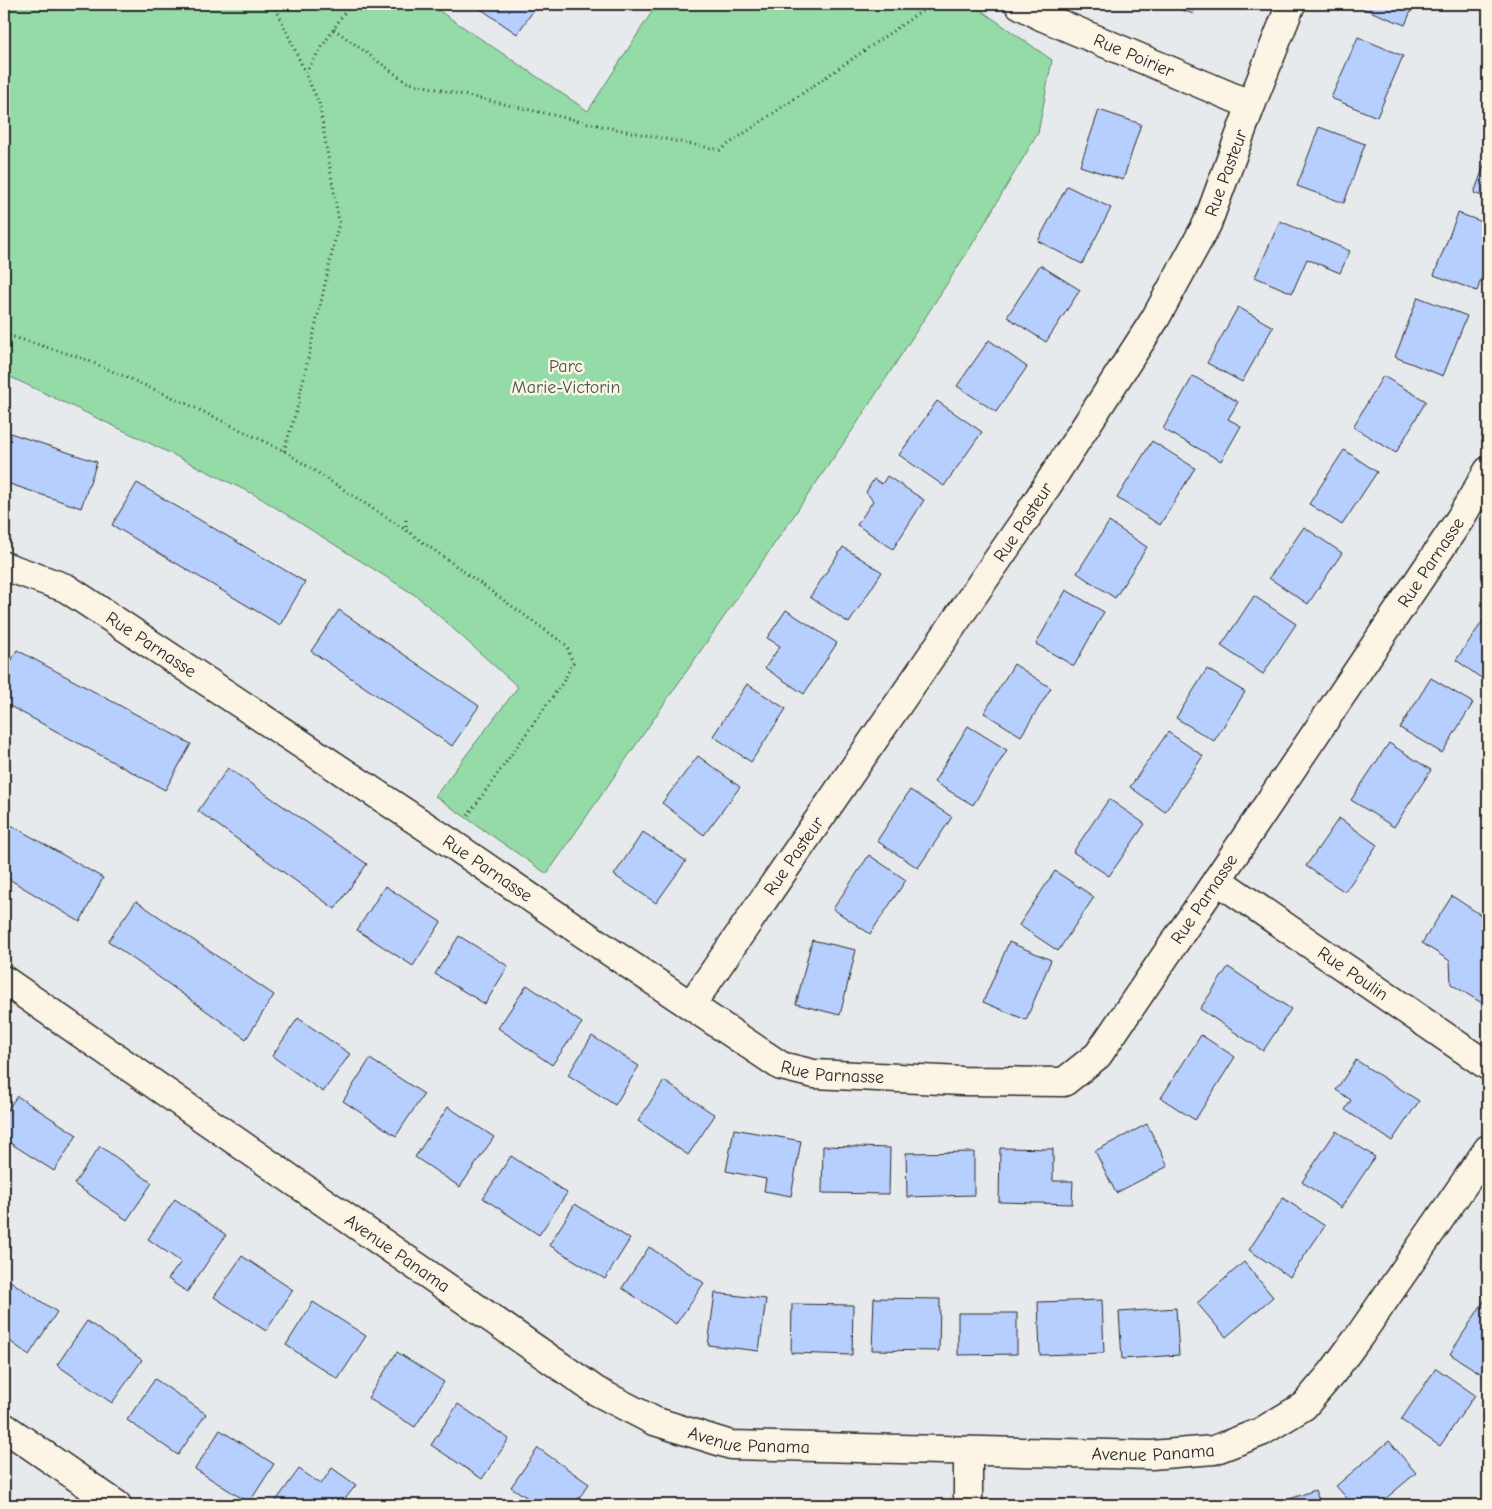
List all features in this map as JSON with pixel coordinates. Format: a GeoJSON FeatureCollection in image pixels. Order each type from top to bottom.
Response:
{"type":"FeatureCollection","features":[{"type":"Feature","properties":{"kind":"street","name":"Rue Poirier"},"geometry":{"type":"LineString","coordinates":[[1019,4],[1041,16],[1251,105]]}},
{"type":"Feature","properties":{"kind":"street","name":"Rue Pasteur"},"geometry":{"type":"LineString","coordinates":[[691,1006],[1025,520],[1155,320],[1207,224],[1291,4]]}},
{"type":"Feature","properties":{"kind":"street","name":"Rue Parnasse"},"geometry":{"type":"LineString","coordinates":[[4,566],[66,588],[449,842],[781,1066],[814,1074],[962,1081],[1064,1082],[1098,1055],[1460,519],[1488,471]]}},
{"type":"Feature","properties":{"kind":"street","name":"Rue Poulin"},"geometry":{"type":"LineString","coordinates":[[1217,880],[1488,1066]]}},
{"type":"Feature","properties":{"kind":"street","name":"Avenue Panama"},"geometry":{"type":"LineString","coordinates":[[4,980],[596,1392],[654,1421],[731,1445],[1151,1455],[1214,1450],[1260,1432],[1304,1406],[1332,1373],[1488,1149]]}},
{"type":"Feature","properties":{"kind":"street"},"geometry":{"type":"LineString","coordinates":[[4,1427],[117,1505]]}},
{"type":"Feature","properties":{"kind":"street"},"geometry":{"type":"LineString","coordinates":[[968,1451],[968,1505]]}},
{"type":"Feature","properties":{"kind":"path"},"geometry":{"type":"LineString","coordinates":[[274,4],[319,103],[339,222],[297,408],[284,451]]}},
{"type":"Feature","properties":{"kind":"path"},"geometry":{"type":"LineString","coordinates":[[306,73],[350,4]]}},
{"type":"Feature","properties":{"kind":"path"},"geometry":{"type":"LineString","coordinates":[[334,28],[406,82],[606,127],[720,150],[932,4]]}},
{"type":"Feature","properties":{"kind":"path"},"geometry":{"type":"LineString","coordinates":[[4,334],[82,358],[181,401],[284,451],[406,530],[566,645],[573,663],[563,682],[449,842]]}},
{"type":"Feature","properties":{"kind":"path"},"geometry":{"type":"LineString","coordinates":[[406,520],[406,530]]}},
{"type":"Feature","properties":{"kind":"green space","name":"Parc Marie-Victorin"},"geometry":{"type":"Polygon","coordinates":[[[4,4],[429,4],[588,111],[657,4],[972,4],[1052,60],[1038,133],[970,248],[854,428],[547,874],[435,796],[518,687],[418,597],[257,496],[4,374],[4,4]]]}},
{"type":"Feature","properties":{"kind":"building"},"geometry":{"type":"Polygon","coordinates":[[[476,4],[538,4],[517,34],[476,4]]]}},
{"type":"Feature","properties":{"kind":"building"},"geometry":{"type":"Polygon","coordinates":[[[1167,4],[1197,4],[1193,14],[1167,4]]]}},
{"type":"Feature","properties":{"kind":"building"},"geometry":{"type":"Polygon","coordinates":[[[1364,4],[1414,4],[1405,25],[1362,8],[1364,4]]]}},
{"type":"Feature","properties":{"kind":"building"},"geometry":{"type":"Polygon","coordinates":[[[1358,37],[1403,56],[1377,117],[1331,98],[1358,37]]]}},
{"type":"Feature","properties":{"kind":"building"},"geometry":{"type":"Polygon","coordinates":[[[1099,110],[1141,124],[1123,180],[1080,166],[1099,110]]]}},
{"type":"Feature","properties":{"kind":"building"},"geometry":{"type":"Polygon","coordinates":[[[1319,127],[1365,144],[1344,203],[1297,186],[1319,127]]]}},
{"type":"Feature","properties":{"kind":"building"},"geometry":{"type":"Polygon","coordinates":[[[1488,155],[1488,198],[1474,193],[1488,155]]]}},
{"type":"Feature","properties":{"kind":"building"},"geometry":{"type":"Polygon","coordinates":[[[1067,186],[1111,208],[1082,264],[1038,241],[1067,186]]]}},
{"type":"Feature","properties":{"kind":"building"},"geometry":{"type":"Polygon","coordinates":[[[1458,213],[1488,224],[1488,260],[1477,291],[1434,275],[1458,213]]]}},
{"type":"Feature","properties":{"kind":"building"},"geometry":{"type":"Polygon","coordinates":[[[1280,221],[1350,251],[1340,273],[1307,259],[1292,293],[1255,277],[1280,221]]]}},
{"type":"Feature","properties":{"kind":"building"},"geometry":{"type":"Polygon","coordinates":[[[1040,265],[1080,290],[1046,342],[1007,317],[1040,265]]]}},
{"type":"Feature","properties":{"kind":"building"},"geometry":{"type":"Polygon","coordinates":[[[1418,297],[1467,316],[1443,376],[1395,357],[1418,297]]]}},
{"type":"Feature","properties":{"kind":"building"},"geometry":{"type":"Polygon","coordinates":[[[1238,307],[1273,327],[1242,382],[1207,363],[1238,307]]]}},
{"type":"Feature","properties":{"kind":"building"},"geometry":{"type":"Polygon","coordinates":[[[989,340],[1027,367],[996,412],[957,386],[989,340]]]}},
{"type":"Feature","properties":{"kind":"building"},"geometry":{"type":"Polygon","coordinates":[[[1193,376],[1238,402],[1228,419],[1241,426],[1221,461],[1163,429],[1193,376]]]}},
{"type":"Feature","properties":{"kind":"building"},"geometry":{"type":"Polygon","coordinates":[[[1383,376],[1426,401],[1396,453],[1353,427],[1383,376]]]}},
{"type":"Feature","properties":{"kind":"building"},"geometry":{"type":"Polygon","coordinates":[[[937,401],[982,432],[944,486],[899,455],[937,401]]]}},
{"type":"Feature","properties":{"kind":"building"},"geometry":{"type":"Polygon","coordinates":[[[4,431],[97,462],[81,508],[4,482],[4,431]]]}},
{"type":"Feature","properties":{"kind":"building"},"geometry":{"type":"Polygon","coordinates":[[[1152,441],[1195,468],[1160,525],[1117,498],[1152,441]]]}},
{"type":"Feature","properties":{"kind":"building"},"geometry":{"type":"Polygon","coordinates":[[[1344,450],[1377,472],[1342,525],[1309,504],[1344,450]]]}},
{"type":"Feature","properties":{"kind":"building"},"geometry":{"type":"Polygon","coordinates":[[[887,476],[924,500],[893,549],[857,525],[873,501],[866,492],[874,479],[882,484],[887,476]]]}},
{"type":"Feature","properties":{"kind":"building"},"geometry":{"type":"Polygon","coordinates":[[[137,483],[305,582],[280,625],[112,525],[137,483]]]}},
{"type":"Feature","properties":{"kind":"building"},"geometry":{"type":"Polygon","coordinates":[[[1109,522],[1147,547],[1115,598],[1077,573],[1109,522]]]}},
{"type":"Feature","properties":{"kind":"building"},"geometry":{"type":"Polygon","coordinates":[[[1304,527],[1342,553],[1308,604],[1269,578],[1304,527]]]}},
{"type":"Feature","properties":{"kind":"building"},"geometry":{"type":"Polygon","coordinates":[[[843,547],[882,572],[849,623],[810,597],[843,547]]]}},
{"type":"Feature","properties":{"kind":"building"},"geometry":{"type":"Polygon","coordinates":[[[1066,590],[1104,612],[1074,666],[1036,644],[1066,590]]]}},
{"type":"Feature","properties":{"kind":"building"},"geometry":{"type":"Polygon","coordinates":[[[1254,596],[1296,624],[1263,674],[1221,646],[1254,596]]]}},
{"type":"Feature","properties":{"kind":"building"},"geometry":{"type":"Polygon","coordinates":[[[339,610],[479,706],[452,746],[311,651],[339,610]]]}},
{"type":"Feature","properties":{"kind":"building"},"geometry":{"type":"Polygon","coordinates":[[[786,610],[837,643],[804,694],[765,668],[780,646],[767,638],[786,610]]]}},
{"type":"Feature","properties":{"kind":"building"},"geometry":{"type":"Polygon","coordinates":[[[1488,616],[1488,683],[1456,660],[1488,616]]]}},
{"type":"Feature","properties":{"kind":"building"},"geometry":{"type":"Polygon","coordinates":[[[17,650],[191,744],[165,790],[4,703],[4,675],[17,650]]]}},
{"type":"Feature","properties":{"kind":"building"},"geometry":{"type":"Polygon","coordinates":[[[1014,664],[1051,688],[1021,736],[984,713],[1014,664]]]}},
{"type":"Feature","properties":{"kind":"building"},"geometry":{"type":"Polygon","coordinates":[[[1207,669],[1245,692],[1214,741],[1176,718],[1207,669]]]}},
{"type":"Feature","properties":{"kind":"building"},"geometry":{"type":"Polygon","coordinates":[[[1431,678],[1473,703],[1442,753],[1400,728],[1431,678]]]}},
{"type":"Feature","properties":{"kind":"building"},"geometry":{"type":"Polygon","coordinates":[[[747,684],[786,709],[751,762],[713,736],[747,684]]]}},
{"type":"Feature","properties":{"kind":"building"},"geometry":{"type":"Polygon","coordinates":[[[968,726],[1007,750],[973,805],[934,782],[968,726]]]}},
{"type":"Feature","properties":{"kind":"building"},"geometry":{"type":"Polygon","coordinates":[[[1168,732],[1203,756],[1165,812],[1130,787],[1168,732]]]}},
{"type":"Feature","properties":{"kind":"building"},"geometry":{"type":"Polygon","coordinates":[[[1389,743],[1431,770],[1394,827],[1351,800],[1389,743]]]}},
{"type":"Feature","properties":{"kind":"building"},"geometry":{"type":"Polygon","coordinates":[[[698,756],[740,787],[704,835],[662,803],[698,756]]]}},
{"type":"Feature","properties":{"kind":"building"},"geometry":{"type":"Polygon","coordinates":[[[228,768],[367,864],[335,909],[198,811],[228,768]]]}},
{"type":"Feature","properties":{"kind":"building"},"geometry":{"type":"Polygon","coordinates":[[[910,790],[952,817],[918,868],[877,841],[910,790]]]}},
{"type":"Feature","properties":{"kind":"building"},"geometry":{"type":"Polygon","coordinates":[[[1109,799],[1145,824],[1109,876],[1073,852],[1109,799]]]}},
{"type":"Feature","properties":{"kind":"building"},"geometry":{"type":"Polygon","coordinates":[[[1339,818],[1377,845],[1345,892],[1306,866],[1339,818]]]}},
{"type":"Feature","properties":{"kind":"building"},"geometry":{"type":"Polygon","coordinates":[[[4,821],[103,878],[80,922],[4,876],[4,821]]]}},
{"type":"Feature","properties":{"kind":"building"},"geometry":{"type":"Polygon","coordinates":[[[643,832],[686,861],[656,903],[614,875],[643,832]]]}},
{"type":"Feature","properties":{"kind":"building"},"geometry":{"type":"Polygon","coordinates":[[[869,855],[906,880],[870,934],[833,909],[869,855]]]}},
{"type":"Feature","properties":{"kind":"building"},"geometry":{"type":"Polygon","coordinates":[[[1055,871],[1094,897],[1058,951],[1019,925],[1055,871]]]}},
{"type":"Feature","properties":{"kind":"building"},"geometry":{"type":"Polygon","coordinates":[[[385,886],[441,922],[413,966],[357,930],[385,886]]]}},
{"type":"Feature","properties":{"kind":"building"},"geometry":{"type":"Polygon","coordinates":[[[1452,896],[1488,918],[1488,1000],[1485,1005],[1451,984],[1450,961],[1422,943],[1452,896]]]}},
{"type":"Feature","properties":{"kind":"building"},"geometry":{"type":"Polygon","coordinates":[[[136,901],[274,995],[246,1039],[108,941],[136,901]]]}},
{"type":"Feature","properties":{"kind":"building"},"geometry":{"type":"Polygon","coordinates":[[[459,936],[508,966],[485,1004],[435,974],[459,936]]]}},
{"type":"Feature","properties":{"kind":"building"},"geometry":{"type":"Polygon","coordinates":[[[812,940],[856,950],[840,1015],[796,1004],[812,940]]]}},
{"type":"Feature","properties":{"kind":"building"},"geometry":{"type":"Polygon","coordinates":[[[1009,942],[1051,960],[1026,1020],[983,1002],[1009,942]]]}},
{"type":"Feature","properties":{"kind":"building"},"geometry":{"type":"Polygon","coordinates":[[[1228,967],[1291,1009],[1263,1051],[1200,1009],[1228,967]]]}},
{"type":"Feature","properties":{"kind":"building"},"geometry":{"type":"Polygon","coordinates":[[[527,985],[582,1023],[552,1065],[498,1028],[527,985]]]}},
{"type":"Feature","properties":{"kind":"building"},"geometry":{"type":"Polygon","coordinates":[[[298,1018],[350,1054],[323,1092],[272,1056],[298,1018]]]}},
{"type":"Feature","properties":{"kind":"building"},"geometry":{"type":"Polygon","coordinates":[[[1201,1035],[1235,1057],[1195,1120],[1161,1098],[1201,1035]]]}},
{"type":"Feature","properties":{"kind":"building"},"geometry":{"type":"Polygon","coordinates":[[[592,1036],[639,1066],[615,1105],[568,1075],[592,1036]]]}},
{"type":"Feature","properties":{"kind":"building"},"geometry":{"type":"Polygon","coordinates":[[[370,1059],[424,1094],[396,1136],[343,1101],[370,1059]]]}},
{"type":"Feature","properties":{"kind":"building"},"geometry":{"type":"Polygon","coordinates":[[[1356,1060],[1419,1101],[1392,1141],[1345,1110],[1351,1100],[1336,1090],[1356,1060]]]}},
{"type":"Feature","properties":{"kind":"building"},"geometry":{"type":"Polygon","coordinates":[[[664,1081],[715,1115],[688,1155],[638,1121],[664,1081]]]}},
{"type":"Feature","properties":{"kind":"building"},"geometry":{"type":"Polygon","coordinates":[[[17,1096],[77,1135],[54,1171],[4,1139],[4,1115],[17,1096]]]}},
{"type":"Feature","properties":{"kind":"building"},"geometry":{"type":"Polygon","coordinates":[[[448,1107],[494,1137],[460,1187],[415,1157],[448,1107]]]}},
{"type":"Feature","properties":{"kind":"building"},"geometry":{"type":"Polygon","coordinates":[[[1147,1124],[1168,1166],[1116,1193],[1095,1151],[1147,1124]]]}},
{"type":"Feature","properties":{"kind":"building"},"geometry":{"type":"Polygon","coordinates":[[[734,1129],[801,1141],[791,1196],[764,1191],[766,1179],[726,1171],[734,1129]]]}},
{"type":"Feature","properties":{"kind":"building"},"geometry":{"type":"Polygon","coordinates":[[[1336,1131],[1375,1157],[1341,1208],[1302,1182],[1336,1131]]]}},
{"type":"Feature","properties":{"kind":"building"},"geometry":{"type":"Polygon","coordinates":[[[100,1146],[152,1183],[127,1220],[74,1184],[100,1146]]]}},
{"type":"Feature","properties":{"kind":"building"},"geometry":{"type":"Polygon","coordinates":[[[823,1146],[890,1148],[889,1194],[822,1193],[823,1146]]]}},
{"type":"Feature","properties":{"kind":"building"},"geometry":{"type":"Polygon","coordinates":[[[1000,1148],[1053,1149],[1053,1181],[1073,1181],[1072,1204],[999,1202],[1000,1148]]]}},
{"type":"Feature","properties":{"kind":"building"},"geometry":{"type":"Polygon","coordinates":[[[974,1152],[974,1195],[907,1197],[906,1153],[974,1152]]]}},
{"type":"Feature","properties":{"kind":"building"},"geometry":{"type":"Polygon","coordinates":[[[511,1156],[567,1193],[539,1235],[483,1198],[511,1156]]]}},
{"type":"Feature","properties":{"kind":"building"},"geometry":{"type":"Polygon","coordinates":[[[1283,1198],[1325,1226],[1290,1277],[1249,1250],[1283,1198]]]}},
{"type":"Feature","properties":{"kind":"building"},"geometry":{"type":"Polygon","coordinates":[[[175,1199],[226,1235],[187,1292],[168,1279],[181,1262],[148,1239],[175,1199]]]}},
{"type":"Feature","properties":{"kind":"building"},"geometry":{"type":"Polygon","coordinates":[[[575,1204],[630,1239],[605,1279],[549,1245],[575,1204]]]}},
{"type":"Feature","properties":{"kind":"building"},"geometry":{"type":"Polygon","coordinates":[[[649,1247],[704,1283],[676,1324],[622,1288],[649,1247]]]}},
{"type":"Feature","properties":{"kind":"building"},"geometry":{"type":"Polygon","coordinates":[[[242,1256],[293,1290],[266,1331],[214,1297],[242,1256]]]}},
{"type":"Feature","properties":{"kind":"building"},"geometry":{"type":"Polygon","coordinates":[[[1244,1262],[1273,1297],[1226,1337],[1197,1303],[1244,1262]]]}},
{"type":"Feature","properties":{"kind":"building"},"geometry":{"type":"Polygon","coordinates":[[[4,1277],[57,1312],[29,1355],[4,1337],[4,1277]]]}},
{"type":"Feature","properties":{"kind":"building"},"geometry":{"type":"Polygon","coordinates":[[[715,1293],[766,1299],[759,1351],[708,1345],[715,1293]]]}},
{"type":"Feature","properties":{"kind":"building"},"geometry":{"type":"Polygon","coordinates":[[[874,1298],[940,1299],[939,1351],[872,1350],[874,1298]]]}},
{"type":"Feature","properties":{"kind":"building"},"geometry":{"type":"Polygon","coordinates":[[[1486,1298],[1488,1300],[1488,1378],[1450,1354],[1486,1298]]]}},
{"type":"Feature","properties":{"kind":"building"},"geometry":{"type":"Polygon","coordinates":[[[1102,1300],[1104,1353],[1040,1355],[1038,1302],[1102,1300]]]}},
{"type":"Feature","properties":{"kind":"building"},"geometry":{"type":"Polygon","coordinates":[[[313,1302],[366,1336],[338,1379],[286,1345],[313,1302]]]}},
{"type":"Feature","properties":{"kind":"building"},"geometry":{"type":"Polygon","coordinates":[[[792,1304],[853,1305],[852,1355],[791,1353],[792,1304]]]}},
{"type":"Feature","properties":{"kind":"building"},"geometry":{"type":"Polygon","coordinates":[[[1176,1308],[1179,1355],[1122,1359],[1119,1312],[1176,1308]]]}},
{"type":"Feature","properties":{"kind":"building"},"geometry":{"type":"Polygon","coordinates":[[[958,1313],[1017,1313],[1017,1354],[958,1355],[958,1313]]]}},
{"type":"Feature","properties":{"kind":"building"},"geometry":{"type":"Polygon","coordinates":[[[87,1321],[142,1360],[112,1403],[57,1365],[87,1321]]]}},
{"type":"Feature","properties":{"kind":"building"},"geometry":{"type":"Polygon","coordinates":[[[397,1352],[444,1382],[415,1427],[368,1398],[397,1352]]]}},
{"type":"Feature","properties":{"kind":"building"},"geometry":{"type":"Polygon","coordinates":[[[1436,1368],[1475,1395],[1440,1446],[1401,1420],[1436,1368]]]}},
{"type":"Feature","properties":{"kind":"building"},"geometry":{"type":"Polygon","coordinates":[[[155,1379],[206,1414],[178,1455],[127,1420],[155,1379]]]}},
{"type":"Feature","properties":{"kind":"building"},"geometry":{"type":"Polygon","coordinates":[[[458,1404],[509,1439],[482,1479],[431,1445],[458,1404]]]}},
{"type":"Feature","properties":{"kind":"building"},"geometry":{"type":"Polygon","coordinates":[[[220,1430],[274,1464],[249,1503],[195,1469],[220,1430]]]}},
{"type":"Feature","properties":{"kind":"building"},"geometry":{"type":"Polygon","coordinates":[[[1389,1441],[1416,1473],[1378,1505],[1353,1505],[1336,1486],[1389,1441]]]}},
{"type":"Feature","properties":{"kind":"building"},"geometry":{"type":"Polygon","coordinates":[[[538,1448],[589,1484],[574,1505],[538,1505],[511,1487],[538,1448]]]}},
{"type":"Feature","properties":{"kind":"building"},"geometry":{"type":"Polygon","coordinates":[[[332,1468],[356,1485],[345,1499],[354,1505],[273,1505],[299,1469],[321,1484],[332,1468]]]}},
{"type":"Feature","properties":{"kind":"building"},"geometry":{"type":"Polygon","coordinates":[[[1315,1490],[1321,1505],[1273,1505],[1315,1490]]]}},
{"type":"Feature","properties":{"kind":"building"},"geometry":{"type":"Polygon","coordinates":[[[602,1499],[625,1505],[601,1505],[602,1499]]]}}]}
